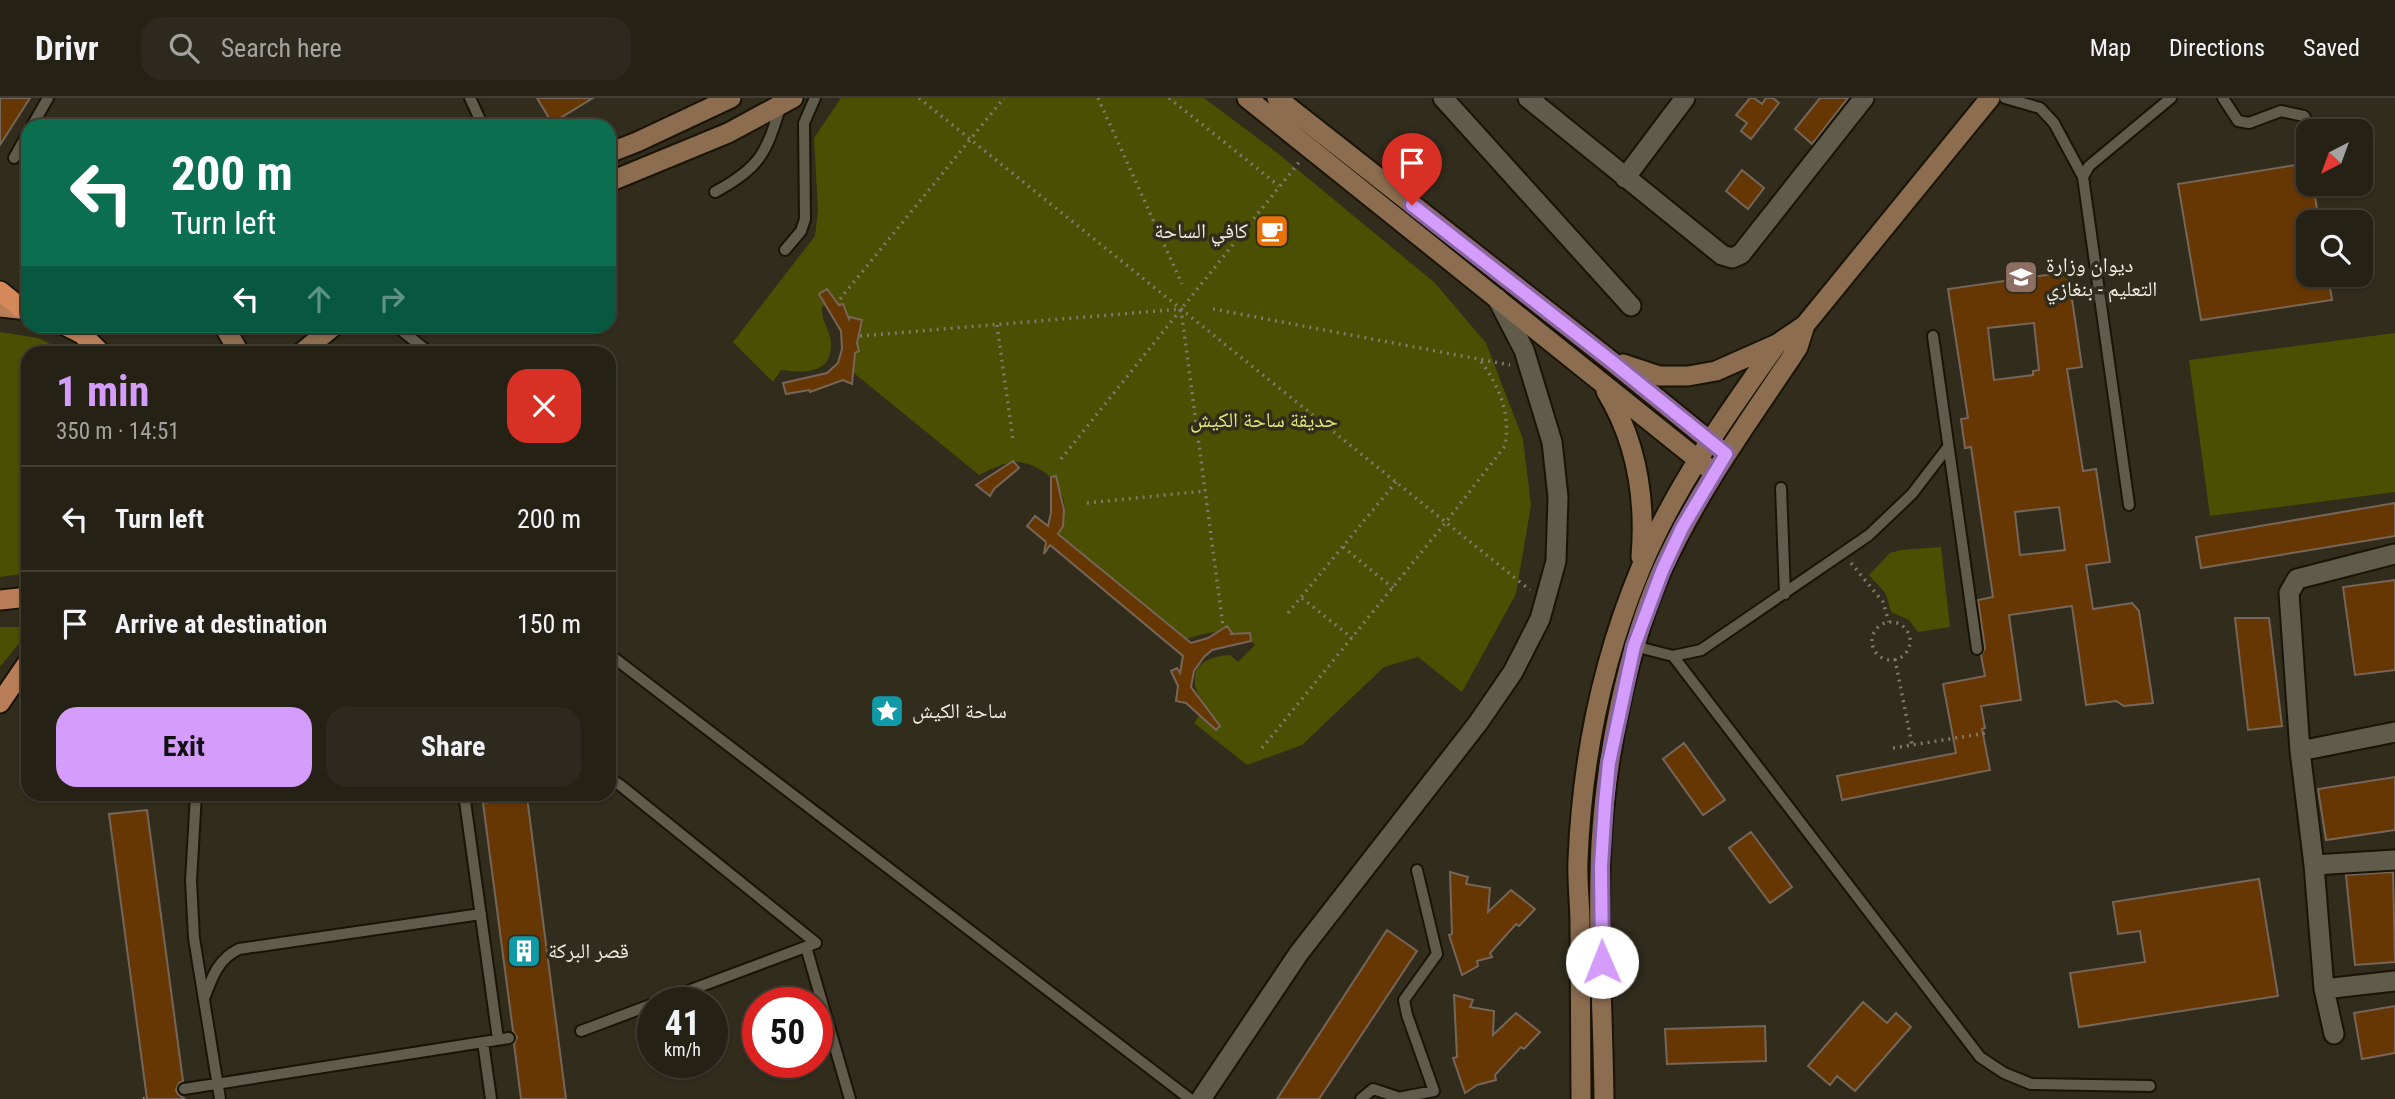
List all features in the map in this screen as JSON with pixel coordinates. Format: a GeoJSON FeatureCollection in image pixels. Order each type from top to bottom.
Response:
{"type":"FeatureCollection","features":[{"type":"Feature","properties":{"kind":"highway"},"geometry":{"type":"LineString","coordinates":[[0,291],[21,307]]}},
{"type":"Feature","properties":{"kind":"main road"},"geometry":{"type":"LineString","coordinates":[[616,150],[731,98]]}},
{"type":"Feature","properties":{"kind":"main road"},"geometry":{"type":"LineString","coordinates":[[1247,98],[1713,472]]}},
{"type":"Feature","properties":{"kind":"main road"},"geometry":{"type":"LineString","coordinates":[[1277,98],[1726,454]]}},
{"type":"Feature","properties":{"kind":"main road"},"geometry":{"type":"LineString","coordinates":[[1610,360],[1659,376],[1688,376],[1716,371],[1777,344],[1805,325],[1990,98]]}},
{"type":"Feature","properties":{"kind":"main road"},"geometry":{"type":"LineString","coordinates":[[616,179],[728,133],[787,101]]}},
{"type":"Feature","properties":{"kind":"main road"},"geometry":{"type":"LineString","coordinates":[[0,307],[21,309]]}},
{"type":"Feature","properties":{"kind":"main road"},"geometry":{"type":"LineString","coordinates":[[1604,1099],[1601,843],[1609,763],[1634,646],[1662,571],[1682,528],[1713,472],[1790,361],[1805,325]]}},
{"type":"Feature","properties":{"kind":"main road"},"geometry":{"type":"LineString","coordinates":[[80,333],[94,346]]}},
{"type":"Feature","properties":{"kind":"main road"},"geometry":{"type":"LineString","coordinates":[[310,346],[326,333]]}},
{"type":"Feature","properties":{"kind":"main road"},"geometry":{"type":"LineString","coordinates":[[1581,1099],[1578,863],[1583,799],[1598,698],[1609,657],[1641,568],[1697,459],[1777,344]]}},
{"type":"Feature","properties":{"kind":"main road"},"geometry":{"type":"LineString","coordinates":[[1601,381],[1628,433],[1638,473],[1643,536],[1641,568]]}},
{"type":"Feature","properties":{"kind":"main road"},"geometry":{"type":"LineString","coordinates":[[0,600],[21,598]]}},
{"type":"Feature","properties":{"kind":"main road"},"geometry":{"type":"LineString","coordinates":[[0,703],[21,673]]}},
{"type":"Feature","properties":{"kind":"street"},"geometry":{"type":"LineString","coordinates":[[1443,98],[1631,306]]}},
{"type":"Feature","properties":{"kind":"street"},"geometry":{"type":"LineString","coordinates":[[1528,98],[1722,255],[1732,258],[1741,254],[1864,98]]}},
{"type":"Feature","properties":{"kind":"street"},"geometry":{"type":"LineString","coordinates":[[1625,178],[1685,98]]}},
{"type":"Feature","properties":{"kind":"street"},"geometry":{"type":"LineString","coordinates":[[1200,1099],[1299,953],[1478,723],[1513,671],[1540,619],[1556,561],[1558,497],[1552,442],[1524,350],[1497,297]]}},
{"type":"Feature","properties":{"kind":"street"},"geometry":{"type":"LineString","coordinates":[[2334,1034],[2325,989],[2301,751],[2289,593],[2297,579],[2395,554]]}},
{"type":"Feature","properties":{"kind":"street"},"geometry":{"type":"LineString","coordinates":[[2301,751],[2395,732]]}},
{"type":"Feature","properties":{"kind":"street"},"geometry":{"type":"LineString","coordinates":[[2314,864],[2395,860]]}},
{"type":"Feature","properties":{"kind":"street"},"geometry":{"type":"LineString","coordinates":[[2325,989],[2395,981]]}},
{"type":"Feature","properties":{"kind":"lane"},"geometry":{"type":"LineString","coordinates":[[36,119],[48,98]]}},
{"type":"Feature","properties":{"kind":"lane"},"geometry":{"type":"LineString","coordinates":[[470,98],[480,119]]}},
{"type":"Feature","properties":{"kind":"lane"},"geometry":{"type":"LineString","coordinates":[[785,250],[801,231],[805,219],[807,203],[804,123],[815,98]]}},
{"type":"Feature","properties":{"kind":"lane"},"geometry":{"type":"LineString","coordinates":[[2005,98],[2040,108],[2054,123],[2083,177],[2129,505]]}},
{"type":"Feature","properties":{"kind":"lane"},"geometry":{"type":"LineString","coordinates":[[2083,177],[2090,166],[2171,98]]}},
{"type":"Feature","properties":{"kind":"lane"},"geometry":{"type":"LineString","coordinates":[[2223,98],[2238,121],[2249,123],[2281,111],[2304,116],[2306,119]]}},
{"type":"Feature","properties":{"kind":"lane"},"geometry":{"type":"LineString","coordinates":[[715,192],[735,181],[760,159],[768,147],[787,101]]}},
{"type":"Feature","properties":{"kind":"lane"},"geometry":{"type":"LineString","coordinates":[[14,158],[21,146]]}},
{"type":"Feature","properties":{"kind":"lane"},"geometry":{"type":"LineString","coordinates":[[405,333],[421,346]]}},
{"type":"Feature","properties":{"kind":"lane"},"geometry":{"type":"LineString","coordinates":[[1933,336],[1977,649]]}},
{"type":"Feature","properties":{"kind":"lane"},"geometry":{"type":"LineString","coordinates":[[1634,646],[1673,656],[1701,650],[1869,535],[1912,494],[1948,447]]}},
{"type":"Feature","properties":{"kind":"lane"},"geometry":{"type":"LineString","coordinates":[[1781,488],[1785,594]]}},
{"type":"Feature","properties":{"kind":"lane"},"geometry":{"type":"LineString","coordinates":[[1673,656],[1980,1057],[2004,1073],[2031,1084],[2150,1086]]}},
{"type":"Feature","properties":{"kind":"lane"},"geometry":{"type":"LineString","coordinates":[[616,659],[1190,1099]]}},
{"type":"Feature","properties":{"kind":"lane"},"geometry":{"type":"LineString","coordinates":[[616,782],[816,943],[697,987]]}},
{"type":"Feature","properties":{"kind":"lane"},"geometry":{"type":"LineString","coordinates":[[196,801],[192,892],[194,938],[220,1099]]}},
{"type":"Feature","properties":{"kind":"lane"},"geometry":{"type":"LineString","coordinates":[[184,1089],[503,1038],[465,801]]}},
{"type":"Feature","properties":{"kind":"lane"},"geometry":{"type":"LineString","coordinates":[[1361,1099],[1373,1089],[1403,1098],[1434,1091],[1404,1000],[1437,954],[1417,870]]}},
{"type":"Feature","properties":{"kind":"lane"},"geometry":{"type":"LineString","coordinates":[[204,999],[215,970],[227,955],[239,949],[481,914]]}},
{"type":"Feature","properties":{"kind":"lane"},"geometry":{"type":"LineString","coordinates":[[806,947],[850,1099]]}},
{"type":"Feature","properties":{"kind":"lane"},"geometry":{"type":"LineString","coordinates":[[581,1031],[637,1010]]}},
{"type":"Feature","properties":{"kind":"lane"},"geometry":{"type":"LineString","coordinates":[[483,1042],[492,1099]]}},
{"type":"Feature","properties":{"kind":"path"},"geometry":{"type":"LineString","coordinates":[[919,98],[1545,602]]}},
{"type":"Feature","properties":{"kind":"path"},"geometry":{"type":"LineString","coordinates":[[840,299],[1003,98]]}},
{"type":"Feature","properties":{"kind":"path"},"geometry":{"type":"LineString","coordinates":[[1098,98],[1182,284]]}},
{"type":"Feature","properties":{"kind":"path"},"geometry":{"type":"LineString","coordinates":[[1169,98],[1280,187]]}},
{"type":"Feature","properties":{"kind":"path"},"geometry":{"type":"LineString","coordinates":[[1061,459],[1311,149]]}},
{"type":"Feature","properties":{"kind":"path"},"geometry":{"type":"LineString","coordinates":[[860,336],[1181,309]]}},
{"type":"Feature","properties":{"kind":"path"},"geometry":{"type":"LineString","coordinates":[[1181,309],[1223,626]]}},
{"type":"Feature","properties":{"kind":"path"},"geometry":{"type":"LineString","coordinates":[[1213,309],[1529,369]]}},
{"type":"Feature","properties":{"kind":"path"},"geometry":{"type":"LineString","coordinates":[[997,325],[1013,440]]}},
{"type":"Feature","properties":{"kind":"path"},"geometry":{"type":"LineString","coordinates":[[1262,748],[1505,446],[1508,430],[1505,408],[1494,380],[1480,359]]}},
{"type":"Feature","properties":{"kind":"path"},"geometry":{"type":"LineString","coordinates":[[1288,613],[1396,482]]}},
{"type":"Feature","properties":{"kind":"path"},"geometry":{"type":"LineString","coordinates":[[1087,503],[1205,491]]}},
{"type":"Feature","properties":{"kind":"path"},"geometry":{"type":"LineString","coordinates":[[1342,547],[1393,588]]}},
{"type":"Feature","properties":{"kind":"path"},"geometry":{"type":"LineString","coordinates":[[1843,554],[1877,593],[1883,602],[1889,622]]}},
{"type":"Feature","properties":{"kind":"path"},"geometry":{"type":"LineString","coordinates":[[1301,597],[1352,638]]}},
{"type":"Feature","properties":{"kind":"path"},"geometry":{"type":"LineString","coordinates":[[1889,622],[1906,629],[1910,640],[1907,652],[1895,659],[1879,655],[1873,645],[1878,628],[1889,622]]}},
{"type":"Feature","properties":{"kind":"path"},"geometry":{"type":"LineString","coordinates":[[1895,659],[1912,745]]}},
{"type":"Feature","properties":{"kind":"path"},"geometry":{"type":"LineString","coordinates":[[1894,748],[1987,733]]}},
{"type":"Feature","properties":{"kind":"green space","name":"حديقة ساحة الكيش"},"geometry":{"type":"Polygon","coordinates":[[[841,98],[1204,98],[1275,151],[1435,283],[1486,343],[1523,439],[1531,505],[1516,594],[1462,692],[1418,657],[1384,667],[1302,745],[1247,765],[1194,723],[1206,706],[1195,685],[1195,677],[1200,666],[1210,659],[1230,655],[1238,662],[1255,645],[1249,639],[1232,632],[1204,634],[1187,639],[1059,535],[1064,502],[1058,487],[1047,474],[1024,463],[1011,462],[979,475],[849,369],[853,343],[829,303],[822,307],[831,344],[827,362],[814,370],[781,370],[773,382],[733,342],[815,236],[818,211],[814,138],[841,98]]]}},
{"type":"Feature","properties":{"kind":"green space"},"geometry":{"type":"Polygon","coordinates":[[[0,332],[38,338],[55,346],[21,346],[21,574],[0,577],[0,332]]]}},
{"type":"Feature","properties":{"kind":"green space"},"geometry":{"type":"Polygon","coordinates":[[[2395,333],[2395,492],[2210,516],[2189,360],[2395,333]]]}},
{"type":"Feature","properties":{"kind":"green space"},"geometry":{"type":"Polygon","coordinates":[[[1941,547],[1950,627],[1918,632],[1909,620],[1891,612],[1886,594],[1869,575],[1890,553],[1941,547]]]}},
{"type":"Feature","properties":{"kind":"green space"},"geometry":{"type":"Polygon","coordinates":[[[0,627],[21,627],[21,641],[0,667],[0,627]]]}},
{"type":"Feature","properties":{"kind":"building"},"geometry":{"type":"Polygon","coordinates":[[[0,98],[30,98],[0,145],[0,98]]]}},
{"type":"Feature","properties":{"kind":"building"},"geometry":{"type":"Polygon","coordinates":[[[537,98],[593,98],[559,119],[550,119],[537,98]]]}},
{"type":"Feature","properties":{"kind":"building"},"geometry":{"type":"Polygon","coordinates":[[[1750,98],[1762,104],[1766,98],[1773,98],[1779,103],[1751,139],[1741,131],[1747,123],[1736,115],[1750,98]]]}},
{"type":"Feature","properties":{"kind":"building"},"geometry":{"type":"Polygon","coordinates":[[[1820,98],[1848,98],[1812,144],[1795,129],[1820,98]]]}},
{"type":"Feature","properties":{"kind":"building"},"geometry":{"type":"Polygon","coordinates":[[[2296,165],[2296,196],[2315,196],[2317,210],[2296,210],[2296,287],[2330,287],[2332,300],[2201,320],[2178,184],[2296,165]]]}},
{"type":"Feature","properties":{"kind":"building"},"geometry":{"type":"Polygon","coordinates":[[[1742,170],[1764,188],[1748,209],[1726,191],[1742,170]]]}},
{"type":"Feature","properties":{"kind":"building"},"geometry":{"type":"Polygon","coordinates":[[[2068,272],[2082,367],[2067,369],[2083,471],[2096,469],[2110,562],[2086,565],[2093,609],[2132,603],[2139,611],[2153,703],[2124,706],[2116,701],[2086,705],[2072,606],[2009,615],[2021,700],[1981,706],[1985,728],[1982,729],[1990,770],[1842,800],[1837,776],[1956,753],[1943,684],[1985,676],[1981,655],[1985,648],[1978,600],[1993,597],[1971,447],[1965,448],[1961,419],[1968,418],[1948,289],[2068,272]],[[2034,323],[1988,328],[1994,380],[2033,375],[2033,371],[2039,370],[2034,323]],[[2059,507],[2015,512],[2020,555],[2065,550],[2059,507]]]}},
{"type":"Feature","properties":{"kind":"building"},"geometry":{"type":"Polygon","coordinates":[[[827,289],[839,305],[843,304],[849,319],[862,320],[852,384],[843,380],[810,392],[786,394],[783,383],[827,373],[838,363],[842,349],[841,331],[819,294],[827,289]]]}},
{"type":"Feature","properties":{"kind":"building"},"geometry":{"type":"Polygon","coordinates":[[[1013,461],[1019,468],[994,489],[990,496],[976,485],[1013,461]]]}},
{"type":"Feature","properties":{"kind":"building"},"geometry":{"type":"Polygon","coordinates":[[[1056,476],[1064,510],[1063,526],[1058,534],[1191,643],[1208,638],[1227,626],[1232,633],[1230,634],[1250,633],[1251,641],[1212,650],[1194,671],[1191,687],[1220,726],[1216,730],[1186,703],[1176,701],[1178,686],[1171,671],[1177,668],[1180,673],[1183,656],[1050,545],[1044,554],[1046,542],[1027,526],[1035,516],[1048,526],[1051,513],[1051,477],[1056,476]]]}},
{"type":"Feature","properties":{"kind":"building"},"geometry":{"type":"Polygon","coordinates":[[[2395,503],[2395,536],[2201,568],[2196,537],[2395,503]]]}},
{"type":"Feature","properties":{"kind":"building"},"geometry":{"type":"Polygon","coordinates":[[[2395,580],[2395,670],[2355,675],[2343,587],[2395,580]]]}},
{"type":"Feature","properties":{"kind":"building"},"geometry":{"type":"Polygon","coordinates":[[[2235,618],[2269,618],[2282,726],[2248,730],[2235,618]]]}},
{"type":"Feature","properties":{"kind":"building"},"geometry":{"type":"Polygon","coordinates":[[[1684,743],[1725,800],[1703,815],[1663,759],[1684,743]]]}},
{"type":"Feature","properties":{"kind":"building"},"geometry":{"type":"Polygon","coordinates":[[[2395,777],[2395,830],[2326,840],[2318,789],[2395,777]]]}},
{"type":"Feature","properties":{"kind":"building","name":"قصر البركة"},"geometry":{"type":"Polygon","coordinates":[[[528,801],[566,1099],[521,1099],[514,1044],[517,1037],[513,1031],[483,803],[528,801]]]}},
{"type":"Feature","properties":{"kind":"building"},"geometry":{"type":"Polygon","coordinates":[[[147,810],[183,1081],[176,1090],[185,1099],[147,1099],[109,814],[147,810]]]}},
{"type":"Feature","properties":{"kind":"building"},"geometry":{"type":"Polygon","coordinates":[[[1751,832],[1792,887],[1770,903],[1729,848],[1751,832]]]}},
{"type":"Feature","properties":{"kind":"building"},"geometry":{"type":"Polygon","coordinates":[[[1450,872],[1468,877],[1466,884],[1490,888],[1488,912],[1511,890],[1535,909],[1519,926],[1516,924],[1490,953],[1492,957],[1477,961],[1478,966],[1462,975],[1449,935],[1452,934],[1450,872]]]}},
{"type":"Feature","properties":{"kind":"building"},"geometry":{"type":"Polygon","coordinates":[[[2393,872],[2395,962],[2355,965],[2346,875],[2393,872]]]}},
{"type":"Feature","properties":{"kind":"building"},"geometry":{"type":"Polygon","coordinates":[[[2259,879],[2278,996],[2079,1027],[2070,973],[2145,962],[2140,931],[2118,934],[2113,902],[2259,879]]]}},
{"type":"Feature","properties":{"kind":"building"},"geometry":{"type":"Polygon","coordinates":[[[1387,930],[1417,951],[1319,1099],[1277,1099],[1387,930]]]}},
{"type":"Feature","properties":{"kind":"building"},"geometry":{"type":"Polygon","coordinates":[[[1454,995],[1473,1000],[1470,1007],[1494,1011],[1493,1035],[1516,1013],[1540,1032],[1524,1049],[1521,1047],[1495,1075],[1496,1080],[1477,1085],[1465,1093],[1453,1058],[1457,1057],[1454,995]]]}},
{"type":"Feature","properties":{"kind":"building"},"geometry":{"type":"Polygon","coordinates":[[[1863,1002],[1887,1023],[1896,1013],[1911,1027],[1855,1091],[1837,1076],[1830,1085],[1808,1066],[1863,1002]]]}},
{"type":"Feature","properties":{"kind":"building"},"geometry":{"type":"Polygon","coordinates":[[[2395,1006],[2395,1053],[2362,1059],[2354,1013],[2395,1006]]]}},
{"type":"Feature","properties":{"kind":"building"},"geometry":{"type":"Polygon","coordinates":[[[1765,1026],[1766,1061],[1667,1064],[1665,1029],[1765,1026]]]}},
{"type":"Feature","properties":{"kind":"place","name":"كافي الساحة"},"geometry":{"type":"Point","coordinates":[1272,231]}},
{"type":"Feature","properties":{"kind":"place","name":"ديوان وزارة التعليم - بنغازي"},"geometry":{"type":"Point","coordinates":[2021,277]}},
{"type":"Feature","properties":{"kind":"place","name":"ساحة الكيش"},"geometry":{"type":"Point","coordinates":[887,711]}},
{"type":"Feature","properties":{"kind":"place","name":"قصر البركة"},"geometry":{"type":"Point","coordinates":[524,951]}},
{"type":"Feature","properties":{"kind":"route"},"geometry":{"type":"LineString","coordinates":[[1412,205],[1726,454],[1682,528],[1662,571],[1634,646],[1609,763],[1601,843],[1602,962]]}}]}
